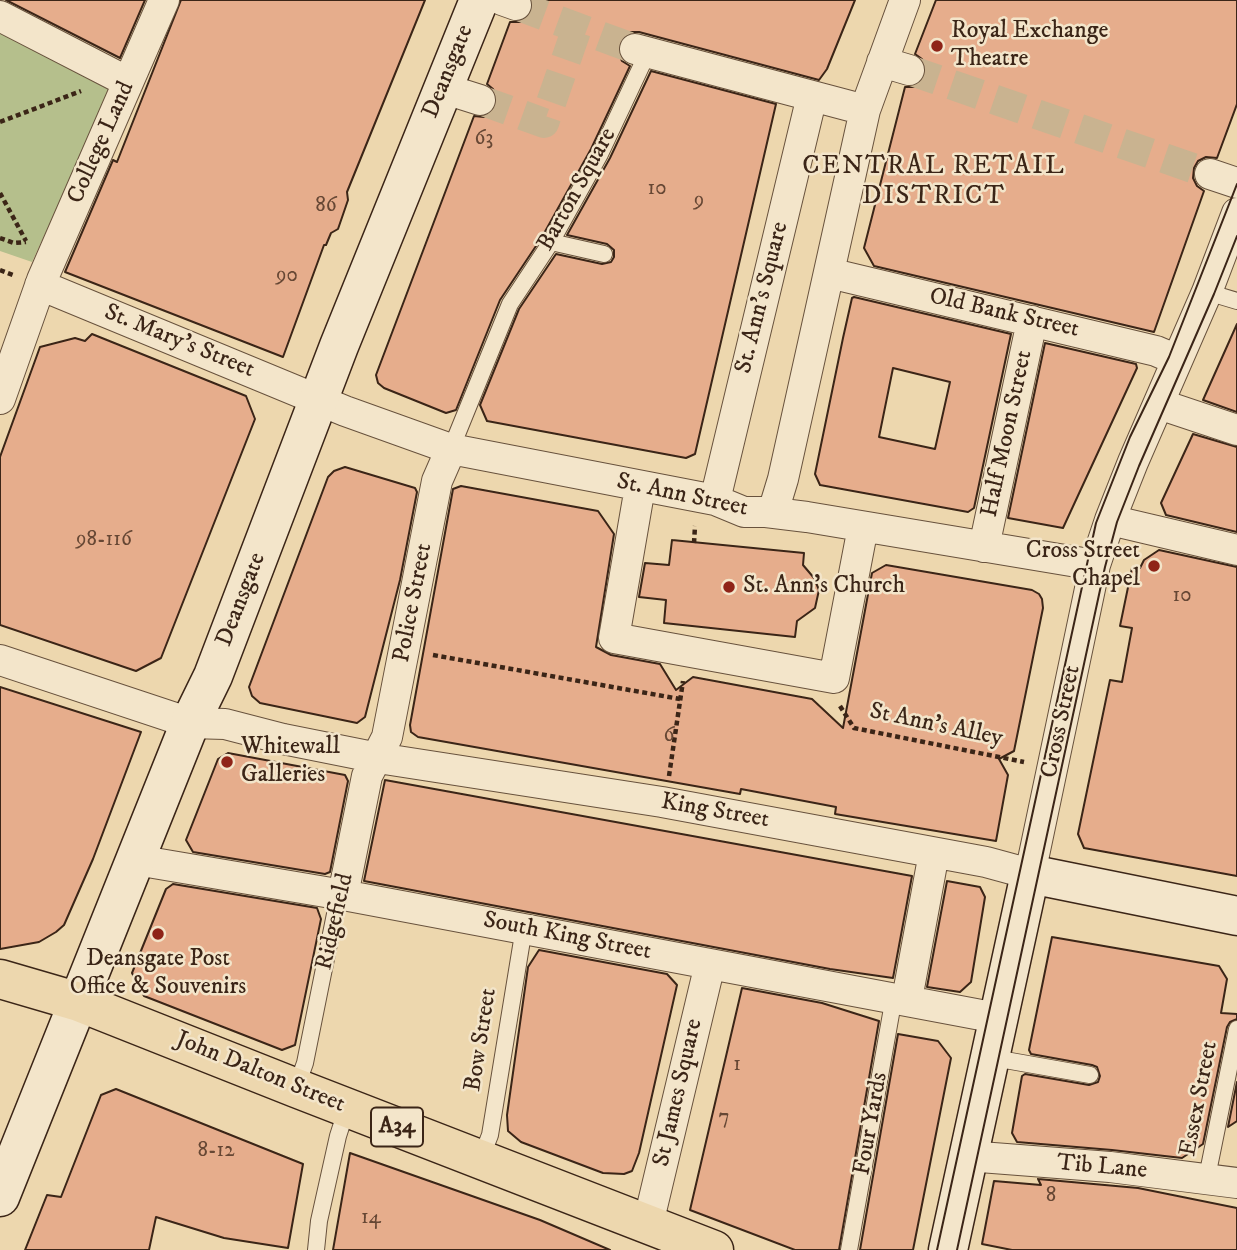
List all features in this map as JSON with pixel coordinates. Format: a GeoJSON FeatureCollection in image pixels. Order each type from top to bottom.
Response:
{"type":"FeatureCollection","features":[{"type":"Feature","properties":{"kind":"main road","name":"A34"},"geometry":{"type":"LineString","coordinates":[[0,979],[79,1002]]}},
{"type":"Feature","properties":{"kind":"main road","name":"John Dalton Street"},"geometry":{"type":"LineString","coordinates":[[79,1002],[715,1250]]}},
{"type":"Feature","properties":{"kind":"street","name":"College Land"},"geometry":{"type":"LineString","coordinates":[[0,399],[40,285],[164,0]]}},
{"type":"Feature","properties":{"kind":"street","name":"Deansgate"},"geometry":{"type":"LineString","coordinates":[[0,1197],[190,723],[213,676],[318,400],[479,0]]}},
{"type":"Feature","properties":{"kind":"street"},"geometry":{"type":"LineString","coordinates":[[773,512],[786,466],[865,110],[896,66],[905,0]]}},
{"type":"Feature","properties":{"kind":"street"},"geometry":{"type":"LineString","coordinates":[[0,16],[128,82]]}},
{"type":"Feature","properties":{"kind":"street","name":"Barton Square"},"geometry":{"type":"LineString","coordinates":[[641,52],[865,110]]}},
{"type":"Feature","properties":{"kind":"street"},"geometry":{"type":"LineString","coordinates":[[442,88],[480,100]]}},
{"type":"Feature","properties":{"kind":"street","name":"St. Ann's Square"},"geometry":{"type":"LineString","coordinates":[[715,500],[812,96]]}},
{"type":"Feature","properties":{"kind":"street","name":"Cross Street"},"geometry":{"type":"LineString","coordinates":[[951,1250],[967,1156],[1095,565],[1110,520],[1207,292],[1237,213]]}},
{"type":"Feature","properties":{"kind":"street","name":"Old Bank Street"},"geometry":{"type":"LineString","coordinates":[[828,273],[1156,351],[1177,360]]}},
{"type":"Feature","properties":{"kind":"street","name":"St. Mary's Street"},"geometry":{"type":"LineString","coordinates":[[40,285],[318,400]]}},
{"type":"Feature","properties":{"kind":"street","name":"Half Moon Street"},"geometry":{"type":"LineString","coordinates":[[984,547],[1032,321]]}},
{"type":"Feature","properties":{"kind":"street","name":"St. Ann Street"},"geometry":{"type":"LineString","coordinates":[[318,400],[451,450],[715,500],[744,512],[773,512],[1095,565]]}},
{"type":"Feature","properties":{"kind":"street"},"geometry":{"type":"LineString","coordinates":[[1159,404],[1237,430]]}},
{"type":"Feature","properties":{"kind":"street","name":"Police Street"},"geometry":{"type":"LineString","coordinates":[[378,758],[387,737],[437,481],[451,450]]}},
{"type":"Feature","properties":{"kind":"street"},"geometry":{"type":"LineString","coordinates":[[640,487],[614,638],[688,652],[834,678],[863,527]]}},
{"type":"Feature","properties":{"kind":"street"},"geometry":{"type":"LineString","coordinates":[[1110,520],[1237,550]]}},
{"type":"Feature","properties":{"kind":"street","name":"King Street"},"geometry":{"type":"LineString","coordinates":[[0,660],[190,723],[225,724],[378,758],[662,802],[986,862],[1030,874],[1237,916]]}},
{"type":"Feature","properties":{"kind":"street","name":"Ridgefield"},"geometry":{"type":"LineString","coordinates":[[343,895],[368,776],[378,758]]}},
{"type":"Feature","properties":{"kind":"street","name":"Four Yards"},"geometry":{"type":"LineString","coordinates":[[900,998],[934,853]]}},
{"type":"Feature","properties":{"kind":"street","name":"South King Street"},"geometry":{"type":"LineString","coordinates":[[136,860],[524,928],[997,1018]]}},
{"type":"Feature","properties":{"kind":"street","name":"St James Square"},"geometry":{"type":"LineString","coordinates":[[646,1222],[652,1207],[710,964]]}},
{"type":"Feature","properties":{"kind":"street","name":"Tib Lane"},"geometry":{"type":"LineString","coordinates":[[967,1156],[1208,1177],[1237,1182]]}},
{"type":"Feature","properties":{"kind":"lane","name":"Barton Square"},"geometry":{"type":"LineString","coordinates":[[451,450],[510,304],[551,242],[600,154],[641,52]]}},
{"type":"Feature","properties":{"kind":"lane"},"geometry":{"type":"LineString","coordinates":[[551,242],[604,254]]}},
{"type":"Feature","properties":{"kind":"lane"},"geometry":{"type":"LineString","coordinates":[[1207,292],[1237,301]]}},
{"type":"Feature","properties":{"kind":"lane","name":"Ridgefield"},"geometry":{"type":"LineString","coordinates":[[296,1088],[305,1063],[336,909],[343,895]]}},
{"type":"Feature","properties":{"kind":"lane","name":"Bow Street"},"geometry":{"type":"LineString","coordinates":[[481,1158],[489,1135],[524,928]]}},
{"type":"Feature","properties":{"kind":"lane","name":"Four Yards"},"geometry":{"type":"LineString","coordinates":[[849,1250],[900,998]]}},
{"type":"Feature","properties":{"kind":"lane","name":"Essex Street"},"geometry":{"type":"LineString","coordinates":[[1208,1177],[1237,1029]]}},
{"type":"Feature","properties":{"kind":"lane"},"geometry":{"type":"LineString","coordinates":[[988,1057],[1090,1075]]}},
{"type":"Feature","properties":{"kind":"lane"},"geometry":{"type":"LineString","coordinates":[[316,1250],[335,1149],[348,1108]]}},
{"type":"Feature","properties":{"kind":"path"},"geometry":{"type":"LineString","coordinates":[[0,122],[88,88]]}},
{"type":"Feature","properties":{"kind":"path"},"geometry":{"type":"LineString","coordinates":[[0,192],[26,242],[26,251]]}},
{"type":"Feature","properties":{"kind":"path"},"geometry":{"type":"LineString","coordinates":[[0,238],[13,243],[26,242]]}},
{"type":"Feature","properties":{"kind":"path"},"geometry":{"type":"LineString","coordinates":[[405,651],[680,699]]}},
{"type":"Feature","properties":{"kind":"path"},"geometry":{"type":"LineString","coordinates":[[662,802],[668,780],[688,652]]}},
{"type":"Feature","properties":{"kind":"path","name":"St Ann's Alley"},"geometry":{"type":"LineString","coordinates":[[834,678],[842,713],[854,728],[1024,762]]}},
{"type":"Feature","properties":{"kind":"green space"},"geometry":{"type":"Polygon","coordinates":[[[0,25],[114,84],[32,262],[0,251],[0,25]]]}},
{"type":"Feature","properties":{"kind":"building"},"geometry":{"type":"Polygon","coordinates":[[[6,0],[145,0],[120,58],[6,0]]]}},
{"type":"Feature","properties":{"kind":"building"},"geometry":{"type":"Polygon","coordinates":[[[181,0],[425,0],[347,192],[348,200],[338,229],[331,233],[324,245],[283,357],[65,272],[113,160],[117,162],[181,0]]]}},
{"type":"Feature","properties":{"kind":"building"},"geometry":{"type":"Polygon","coordinates":[[[532,0],[855,0],[827,69],[819,80],[639,32],[630,32],[622,37],[618,53],[622,61],[630,66],[591,149],[542,237],[500,300],[456,410],[446,413],[384,388],[378,383],[376,375],[474,116],[484,117],[496,106],[497,96],[487,84],[510,22],[520,22],[528,18],[533,10],[532,0]]]}},
{"type":"Feature","properties":{"kind":"building"},"geometry":{"type":"Polygon","coordinates":[[[936,0],[1237,0],[1237,104],[1217,158],[1206,157],[1198,161],[1194,168],[1193,178],[1197,186],[1204,191],[1154,332],[874,266],[864,248],[905,87],[914,87],[926,74],[926,65],[915,54],[936,0]]]}},
{"type":"Feature","properties":{"kind":"building"},"geometry":{"type":"Polygon","coordinates":[[[651,71],[776,104],[695,454],[686,458],[487,421],[480,405],[519,309],[556,254],[602,264],[611,262],[614,257],[614,250],[607,244],[567,235],[610,158],[651,71]]]}},
{"type":"Feature","properties":{"kind":"building"},"geometry":{"type":"Polygon","coordinates":[[[852,298],[1011,334],[974,508],[968,512],[820,485],[815,474],[852,298]],[[893,368],[879,437],[935,449],[950,382],[893,368]]]}},
{"type":"Feature","properties":{"kind":"building"},"geometry":{"type":"Polygon","coordinates":[[[1237,324],[1237,412],[1203,400],[1237,324]]]}},
{"type":"Feature","properties":{"kind":"building"},"geometry":{"type":"Polygon","coordinates":[[[92,334],[246,396],[255,419],[161,658],[136,671],[0,625],[0,457],[40,347],[75,338],[85,341],[92,334]]]}},
{"type":"Feature","properties":{"kind":"building"},"geometry":{"type":"Polygon","coordinates":[[[1045,343],[1136,364],[1137,368],[1063,528],[1008,518],[1045,343]]]}},
{"type":"Feature","properties":{"kind":"building"},"geometry":{"type":"Polygon","coordinates":[[[1193,434],[1237,447],[1237,532],[1166,515],[1161,503],[1193,434]]]}},
{"type":"Feature","properties":{"kind":"building"},"geometry":{"type":"Polygon","coordinates":[[[345,467],[415,488],[417,492],[400,580],[365,717],[357,723],[260,703],[252,696],[249,687],[328,477],[334,471],[345,467]]]}},
{"type":"Feature","properties":{"kind":"building"},"geometry":{"type":"Polygon","coordinates":[[[461,486],[598,511],[614,534],[596,647],[611,655],[660,664],[676,690],[693,677],[812,699],[843,728],[872,573],[886,565],[1032,590],[1039,594],[1043,608],[1014,751],[999,759],[1008,775],[996,841],[835,814],[836,807],[741,789],[740,794],[418,737],[411,732],[410,725],[453,489],[461,486]]]}},
{"type":"Feature","properties":{"kind":"building","name":"St. Ann's Church"},"geometry":{"type":"Polygon","coordinates":[[[672,540],[804,553],[803,565],[814,578],[819,590],[815,608],[797,621],[795,637],[664,623],[666,600],[639,597],[645,563],[669,565],[672,540]]]}},
{"type":"Feature","properties":{"kind":"building"},"geometry":{"type":"Polygon","coordinates":[[[1159,550],[1237,567],[1237,876],[1084,848],[1078,834],[1110,680],[1122,682],[1132,628],[1120,626],[1132,568],[1140,568],[1144,560],[1159,550]]]}},
{"type":"Feature","properties":{"kind":"building"},"geometry":{"type":"Polygon","coordinates":[[[0,687],[141,732],[93,859],[64,925],[39,942],[0,949],[0,687]]]}},
{"type":"Feature","properties":{"kind":"building"},"geometry":{"type":"Polygon","coordinates":[[[228,753],[345,775],[348,781],[330,872],[325,874],[193,852],[186,840],[218,759],[228,753]]]}},
{"type":"Feature","properties":{"kind":"building"},"geometry":{"type":"Polygon","coordinates":[[[385,780],[912,876],[893,978],[830,969],[364,881],[385,780]]]}},
{"type":"Feature","properties":{"kind":"building"},"geometry":{"type":"Polygon","coordinates":[[[947,881],[980,887],[985,897],[971,982],[960,992],[927,987],[947,881]]]}},
{"type":"Feature","properties":{"kind":"building"},"geometry":{"type":"Polygon","coordinates":[[[173,884],[317,908],[321,919],[295,1045],[282,1050],[144,996],[132,973],[166,889],[173,884]]]}},
{"type":"Feature","properties":{"kind":"building"},"geometry":{"type":"Polygon","coordinates":[[[1052,937],[1219,966],[1227,979],[1221,1013],[1237,1014],[1237,1019],[1227,1027],[1203,1144],[1182,1158],[1017,1142],[1012,1133],[1022,1076],[1025,1074],[1089,1085],[1098,1082],[1100,1076],[1097,1067],[1092,1065],[1031,1054],[1029,1050],[1052,937]]]}},
{"type":"Feature","properties":{"kind":"building"},"geometry":{"type":"Polygon","coordinates":[[[539,950],[667,974],[677,985],[639,1153],[632,1171],[624,1174],[603,1173],[521,1142],[508,1131],[507,1115],[528,967],[539,950]]]}},
{"type":"Feature","properties":{"kind":"building"},"geometry":{"type":"Polygon","coordinates":[[[742,988],[822,1003],[879,1021],[839,1250],[795,1250],[690,1210],[742,988]]]}},
{"type":"Feature","properties":{"kind":"building"},"geometry":{"type":"Polygon","coordinates":[[[898,1034],[938,1041],[951,1058],[913,1250],[860,1250],[898,1034]]]}},
{"type":"Feature","properties":{"kind":"building"},"geometry":{"type":"Polygon","coordinates":[[[1237,1082],[1237,1121],[1228,1127],[1237,1082]]]}},
{"type":"Feature","properties":{"kind":"building"},"geometry":{"type":"Polygon","coordinates":[[[116,1089],[303,1164],[288,1248],[224,1238],[156,1217],[149,1250],[25,1250],[47,1195],[61,1197],[101,1095],[116,1089]]]}},
{"type":"Feature","properties":{"kind":"building"},"geometry":{"type":"Polygon","coordinates":[[[350,1153],[540,1220],[610,1250],[333,1250],[350,1153]]]}},
{"type":"Feature","properties":{"kind":"building"},"geometry":{"type":"Polygon","coordinates":[[[1038,1179],[1138,1188],[1237,1208],[1237,1250],[1012,1250],[982,1244],[994,1181],[1041,1185],[1038,1179]]]}},
{"type":"Feature","properties":{"kind":"tunnel"},"geometry":{"type":"LineString","coordinates":[[516,5],[635,49]]}},
{"type":"Feature","properties":{"kind":"tunnel"},"geometry":{"type":"LineString","coordinates":[[480,100],[544,123],[577,28]]}},
{"type":"Feature","properties":{"kind":"tunnel"},"geometry":{"type":"LineString","coordinates":[[909,70],[1210,174]]}},
{"type":"Feature","properties":{"kind":"tram line"},"geometry":{"type":"LineString","coordinates":[[937,1250],[1096,523],[1130,437],[1169,357],[1237,184]]}},
{"type":"Feature","properties":{"kind":"tram line"},"geometry":{"type":"LineString","coordinates":[[957,1250],[1117,522],[1237,236]]}},
{"type":"Feature","properties":{"kind":"place","name":"Royal Exchange Theatre"},"geometry":{"type":"Point","coordinates":[937,46]}},
{"type":"Feature","properties":{"kind":"place","name":"Cross Street Chapel"},"geometry":{"type":"Point","coordinates":[1154,566]}},
{"type":"Feature","properties":{"kind":"place","name":"St. Ann's Church"},"geometry":{"type":"Point","coordinates":[729,587]}},
{"type":"Feature","properties":{"kind":"place","name":"Whitewall Galleries"},"geometry":{"type":"Point","coordinates":[227,762]}},
{"type":"Feature","properties":{"kind":"place","name":"Deansgate Post Office & Souvenirs"},"geometry":{"type":"Point","coordinates":[158,934]}},
{"type":"Feature","properties":{"kind":"district","name":"CENTRAL RETAIL DISTRICT"},"geometry":{"type":"Point","coordinates":[934,183]}}]}
